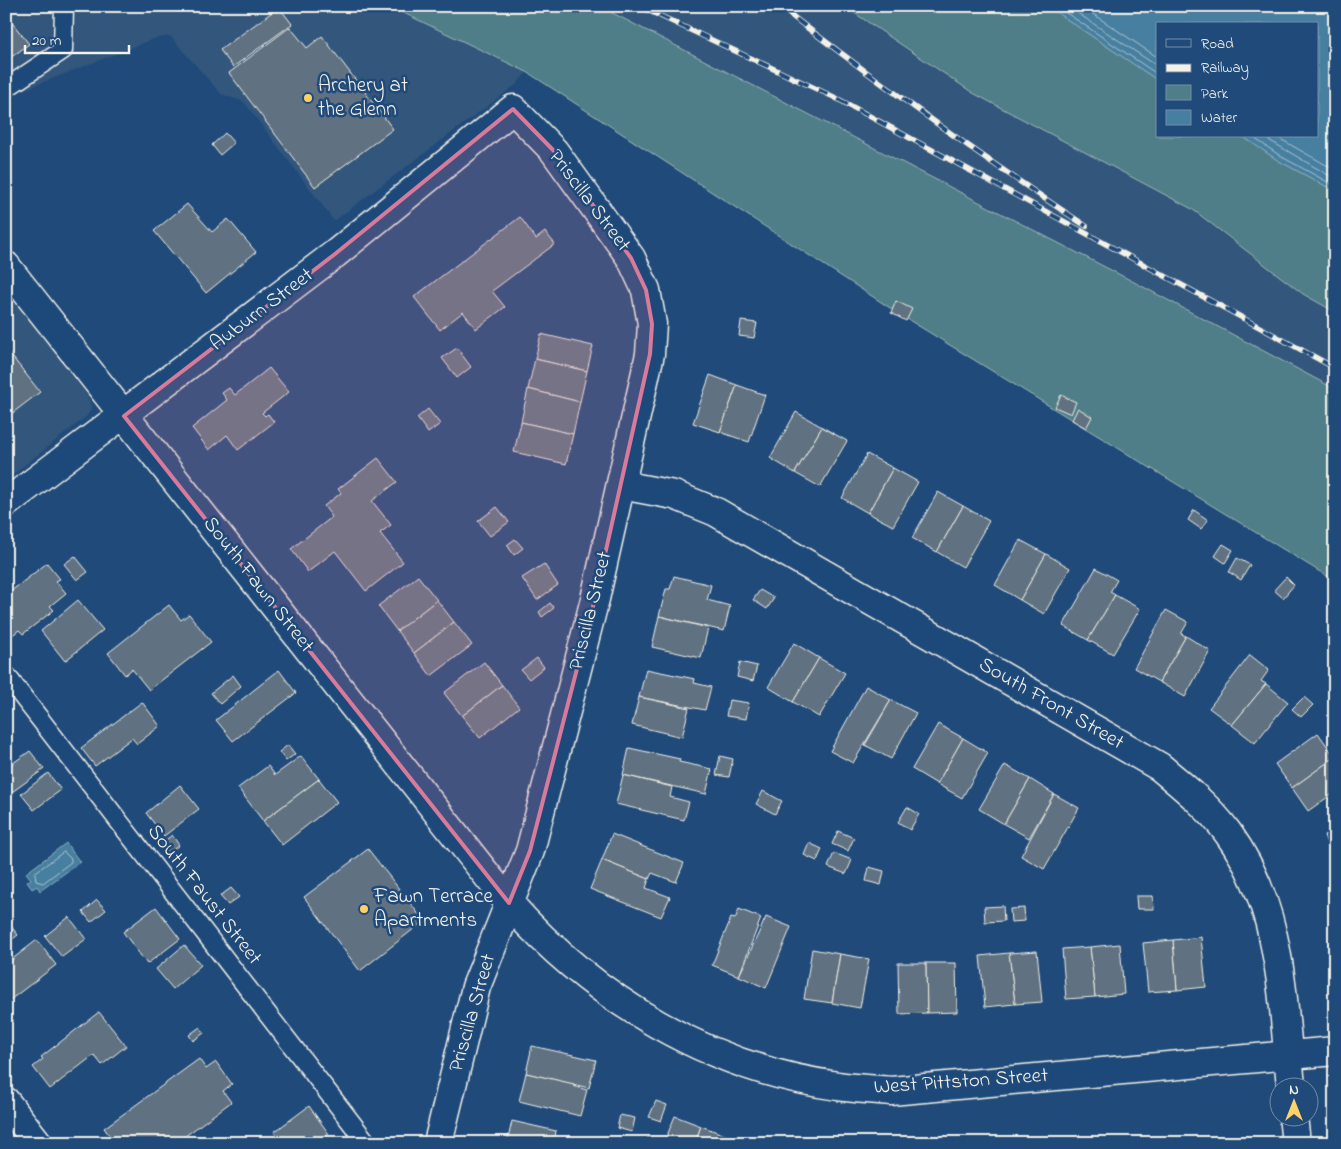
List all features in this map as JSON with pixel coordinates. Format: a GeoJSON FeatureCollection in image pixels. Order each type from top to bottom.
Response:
{"type":"FeatureCollection","features":[{"type":"Feature","properties":{"kind":"street","name":"Auburn Street"},"geometry":{"type":"LineString","coordinates":[[6,503],[124,416],[335,254],[513,109]]}},
{"type":"Feature","properties":{"kind":"street","name":"Priscilla Street"},"geometry":{"type":"LineString","coordinates":[[438,1143],[476,987],[530,851],[595,599],[650,354],[652,324],[646,290],[631,258],[559,159],[513,109]]}},
{"type":"Feature","properties":{"kind":"street","name":"South Fawn Street"},"geometry":{"type":"LineString","coordinates":[[6,266],[509,903]]}},
{"type":"Feature","properties":{"kind":"street","name":"South Front Street"},"geometry":{"type":"LineString","coordinates":[[621,485],[674,496],[716,512],[1160,767],[1196,797],[1228,832],[1257,881],[1272,926],[1281,972],[1290,1076]]}},
{"type":"Feature","properties":{"kind":"street","name":"West Pittston Street"},"geometry":{"type":"LineString","coordinates":[[509,903],[534,930],[588,979],[648,1020],[697,1045],[765,1070],[837,1086],[891,1091],[1335,1051]]}},
{"type":"Feature","properties":{"kind":"street"},"geometry":{"type":"LineString","coordinates":[[6,1102],[38,1143]]}},
{"type":"Feature","properties":{"kind":"street"},"geometry":{"type":"LineString","coordinates":[[1294,1126],[1296,1143]]}},
{"type":"Feature","properties":{"kind":"lane"},"geometry":{"type":"LineString","coordinates":[[6,88],[63,50],[64,6]]}},
{"type":"Feature","properties":{"kind":"lane","name":"South Faust Street"},"geometry":{"type":"LineString","coordinates":[[6,675],[367,1143]]}},
{"type":"Feature","properties":{"kind":"highlighted area"},"geometry":{"type":"Polygon","coordinates":[[[513,109],[554,151],[631,258],[646,290],[652,324],[650,354],[595,599],[530,851],[509,903],[124,416],[335,254],[513,109]]]}},
{"type":"Feature","properties":{"kind":"shaded area"},"geometry":{"type":"Polygon","coordinates":[[[6,6],[389,6],[527,72],[517,84],[334,221],[244,102],[221,94],[170,36],[154,39],[13,94],[6,100],[6,6]]]}},
{"type":"Feature","properties":{"kind":"shaded area"},"geometry":{"type":"Polygon","coordinates":[[[599,6],[844,6],[973,93],[1192,209],[1303,294],[1335,312],[1335,389],[1134,282],[599,6]]]}},
{"type":"Feature","properties":{"kind":"shaded area"},"geometry":{"type":"Polygon","coordinates":[[[6,286],[87,395],[92,408],[87,416],[6,480],[6,286]]]}},
{"type":"Feature","properties":{"kind":"green space"},"geometry":{"type":"Polygon","coordinates":[[[389,6],[599,6],[1134,282],[1335,389],[1335,581],[904,317],[527,72],[389,6]]]}},
{"type":"Feature","properties":{"kind":"green space"},"geometry":{"type":"Polygon","coordinates":[[[844,6],[1047,6],[1156,79],[1156,138],[1245,138],[1279,161],[1335,191],[1335,312],[1303,294],[1192,209],[973,93],[844,6]]]}},
{"type":"Feature","properties":{"kind":"water"},"geometry":{"type":"Polygon","coordinates":[[[1047,6],[1335,6],[1335,191],[1279,161],[1245,138],[1318,138],[1318,22],[1156,22],[1156,79],[1047,6]]]}},
{"type":"Feature","properties":{"kind":"water"},"geometry":{"type":"Polygon","coordinates":[[[66,843],[80,862],[40,891],[37,886],[32,889],[27,882],[31,879],[26,873],[66,843]]]}},
{"type":"Feature","properties":{"kind":"building"},"geometry":{"type":"Polygon","coordinates":[[[279,7],[292,24],[233,67],[220,50],[279,7]]]}},
{"type":"Feature","properties":{"kind":"building"},"geometry":{"type":"Polygon","coordinates":[[[6,15],[29,44],[6,61],[6,15]]]}},
{"type":"Feature","properties":{"kind":"building","name":"Archery at the Glenn"},"geometry":{"type":"Polygon","coordinates":[[[290,27],[307,48],[322,36],[393,129],[315,187],[229,73],[290,27]]]}},
{"type":"Feature","properties":{"kind":"building"},"geometry":{"type":"Polygon","coordinates":[[[225,133],[234,143],[220,155],[212,145],[225,133]]]}},
{"type":"Feature","properties":{"kind":"building"},"geometry":{"type":"Polygon","coordinates":[[[187,204],[212,232],[228,219],[256,252],[206,293],[154,231],[187,204]]]}},
{"type":"Feature","properties":{"kind":"building"},"geometry":{"type":"Polygon","coordinates":[[[520,217],[536,239],[545,232],[555,244],[492,291],[505,307],[476,329],[463,312],[440,330],[414,297],[520,217]]]}},
{"type":"Feature","properties":{"kind":"building"},"geometry":{"type":"Polygon","coordinates":[[[896,301],[912,309],[906,321],[891,313],[896,301]]]}},
{"type":"Feature","properties":{"kind":"building"},"geometry":{"type":"Polygon","coordinates":[[[741,321],[757,323],[754,338],[739,336],[741,321]]]}},
{"type":"Feature","properties":{"kind":"building"},"geometry":{"type":"Polygon","coordinates":[[[541,334],[593,346],[587,371],[535,359],[541,334]]]}},
{"type":"Feature","properties":{"kind":"building"},"geometry":{"type":"Polygon","coordinates":[[[457,348],[471,367],[457,378],[442,358],[457,348]]]}},
{"type":"Feature","properties":{"kind":"building"},"geometry":{"type":"Polygon","coordinates":[[[6,349],[40,392],[6,418],[6,349]]]}},
{"type":"Feature","properties":{"kind":"building"},"geometry":{"type":"Polygon","coordinates":[[[535,359],[587,371],[580,402],[528,389],[535,359]]]}},
{"type":"Feature","properties":{"kind":"building"},"geometry":{"type":"Polygon","coordinates":[[[269,368],[289,392],[262,413],[265,416],[268,414],[274,422],[238,450],[227,435],[209,450],[192,428],[227,400],[222,393],[229,388],[235,395],[269,368]]]}},
{"type":"Feature","properties":{"kind":"building"},"geometry":{"type":"Polygon","coordinates":[[[710,375],[737,385],[720,432],[693,423],[710,375]]]}},
{"type":"Feature","properties":{"kind":"building"},"geometry":{"type":"Polygon","coordinates":[[[737,385],[765,395],[749,442],[720,432],[737,385]]]}},
{"type":"Feature","properties":{"kind":"building"},"geometry":{"type":"Polygon","coordinates":[[[528,389],[580,402],[573,434],[521,422],[528,389]]]}},
{"type":"Feature","properties":{"kind":"building"},"geometry":{"type":"Polygon","coordinates":[[[1061,395],[1076,402],[1071,414],[1055,407],[1061,395]]]}},
{"type":"Feature","properties":{"kind":"building"},"geometry":{"type":"Polygon","coordinates":[[[1078,408],[1092,417],[1086,428],[1072,420],[1078,408]]]}},
{"type":"Feature","properties":{"kind":"building"},"geometry":{"type":"Polygon","coordinates":[[[428,409],[440,424],[428,433],[417,418],[428,409]]]}},
{"type":"Feature","properties":{"kind":"building"},"geometry":{"type":"Polygon","coordinates":[[[796,412],[822,427],[795,473],[770,458],[796,412]]]}},
{"type":"Feature","properties":{"kind":"building"},"geometry":{"type":"Polygon","coordinates":[[[521,422],[573,434],[566,464],[514,452],[521,422]]]}},
{"type":"Feature","properties":{"kind":"building"},"geometry":{"type":"Polygon","coordinates":[[[822,427],[847,441],[820,487],[795,473],[822,427]]]}},
{"type":"Feature","properties":{"kind":"building"},"geometry":{"type":"Polygon","coordinates":[[[867,454],[893,468],[868,513],[842,498],[867,454]]]}},
{"type":"Feature","properties":{"kind":"building"},"geometry":{"type":"Polygon","coordinates":[[[378,458],[397,482],[372,501],[391,525],[380,533],[403,562],[366,591],[335,551],[308,572],[291,549],[332,517],[324,506],[341,493],[338,489],[378,458]]]}},
{"type":"Feature","properties":{"kind":"building"},"geometry":{"type":"Polygon","coordinates":[[[893,468],[918,482],[893,526],[868,513],[893,468]]]}},
{"type":"Feature","properties":{"kind":"building"},"geometry":{"type":"Polygon","coordinates":[[[938,492],[963,506],[937,552],[912,538],[938,492]]]}},
{"type":"Feature","properties":{"kind":"building"},"geometry":{"type":"Polygon","coordinates":[[[963,506],[989,521],[963,567],[937,552],[963,506]]]}},
{"type":"Feature","properties":{"kind":"building"},"geometry":{"type":"Polygon","coordinates":[[[497,507],[509,522],[490,536],[478,521],[497,507]]]}},
{"type":"Feature","properties":{"kind":"building"},"geometry":{"type":"Polygon","coordinates":[[[1194,510],[1208,520],[1201,529],[1188,520],[1194,510]]]}},
{"type":"Feature","properties":{"kind":"building"},"geometry":{"type":"Polygon","coordinates":[[[515,539],[523,548],[514,555],[507,545],[515,539]]]}},
{"type":"Feature","properties":{"kind":"building"},"geometry":{"type":"Polygon","coordinates":[[[1020,540],[1046,554],[1020,600],[995,585],[1020,540]]]}},
{"type":"Feature","properties":{"kind":"building"},"geometry":{"type":"Polygon","coordinates":[[[1223,544],[1233,550],[1225,563],[1215,556],[1223,544]]]}},
{"type":"Feature","properties":{"kind":"building"},"geometry":{"type":"Polygon","coordinates":[[[1046,554],[1070,568],[1044,614],[1020,600],[1046,554]]]}},
{"type":"Feature","properties":{"kind":"building"},"geometry":{"type":"Polygon","coordinates":[[[75,556],[88,572],[77,580],[64,564],[75,556]]]}},
{"type":"Feature","properties":{"kind":"building"},"geometry":{"type":"Polygon","coordinates":[[[1237,558],[1250,565],[1241,580],[1229,572],[1237,558]]]}},
{"type":"Feature","properties":{"kind":"building"},"geometry":{"type":"Polygon","coordinates":[[[47,563],[60,579],[56,581],[66,593],[50,606],[54,610],[23,634],[19,630],[6,640],[6,595],[47,563]]]}},
{"type":"Feature","properties":{"kind":"building"},"geometry":{"type":"Polygon","coordinates":[[[544,564],[558,585],[537,600],[522,578],[544,564]]]}},
{"type":"Feature","properties":{"kind":"building"},"geometry":{"type":"Polygon","coordinates":[[[1096,568],[1117,580],[1110,592],[1115,595],[1088,640],[1063,626],[1096,568]]]}},
{"type":"Feature","properties":{"kind":"building"},"geometry":{"type":"Polygon","coordinates":[[[418,576],[437,600],[397,631],[378,606],[418,576]]]}},
{"type":"Feature","properties":{"kind":"building"},"geometry":{"type":"Polygon","coordinates":[[[674,576],[711,585],[707,600],[730,606],[724,631],[659,616],[666,589],[670,589],[674,576]]]}},
{"type":"Feature","properties":{"kind":"building"},"geometry":{"type":"Polygon","coordinates":[[[1286,577],[1294,585],[1283,598],[1274,590],[1286,577]]]}},
{"type":"Feature","properties":{"kind":"building"},"geometry":{"type":"Polygon","coordinates":[[[760,590],[774,598],[767,609],[753,600],[760,590]]]}},
{"type":"Feature","properties":{"kind":"building"},"geometry":{"type":"Polygon","coordinates":[[[1115,595],[1140,609],[1113,654],[1088,640],[1115,595]]]}},
{"type":"Feature","properties":{"kind":"building"},"geometry":{"type":"Polygon","coordinates":[[[78,600],[103,630],[65,661],[41,631],[78,600]]]}},
{"type":"Feature","properties":{"kind":"building"},"geometry":{"type":"Polygon","coordinates":[[[437,600],[454,622],[414,653],[397,631],[437,600]]]}},
{"type":"Feature","properties":{"kind":"building"},"geometry":{"type":"Polygon","coordinates":[[[550,603],[554,608],[542,617],[539,612],[550,603]]]}},
{"type":"Feature","properties":{"kind":"building"},"geometry":{"type":"Polygon","coordinates":[[[169,605],[181,620],[189,614],[211,642],[149,690],[132,669],[125,675],[108,653],[169,605]]]}},
{"type":"Feature","properties":{"kind":"building"},"geometry":{"type":"Polygon","coordinates":[[[1166,610],[1188,622],[1181,634],[1186,636],[1159,682],[1134,668],[1166,610]]]}},
{"type":"Feature","properties":{"kind":"building"},"geometry":{"type":"Polygon","coordinates":[[[659,616],[708,628],[701,658],[652,647],[659,616]]]}},
{"type":"Feature","properties":{"kind":"building"},"geometry":{"type":"Polygon","coordinates":[[[454,622],[472,645],[431,676],[414,653],[454,622]]]}},
{"type":"Feature","properties":{"kind":"building"},"geometry":{"type":"Polygon","coordinates":[[[1186,636],[1210,651],[1185,697],[1159,682],[1186,636]]]}},
{"type":"Feature","properties":{"kind":"building"},"geometry":{"type":"Polygon","coordinates":[[[794,643],[819,658],[793,702],[768,687],[794,643]]]}},
{"type":"Feature","properties":{"kind":"building"},"geometry":{"type":"Polygon","coordinates":[[[1250,655],[1269,670],[1261,681],[1266,684],[1232,725],[1209,708],[1250,655]]]}},
{"type":"Feature","properties":{"kind":"building"},"geometry":{"type":"Polygon","coordinates":[[[537,658],[544,667],[529,679],[521,670],[537,658]]]}},
{"type":"Feature","properties":{"kind":"building"},"geometry":{"type":"Polygon","coordinates":[[[819,658],[845,673],[819,717],[793,702],[819,658]]]}},
{"type":"Feature","properties":{"kind":"building"},"geometry":{"type":"Polygon","coordinates":[[[484,662],[502,685],[462,716],[444,693],[484,662]]]}},
{"type":"Feature","properties":{"kind":"building"},"geometry":{"type":"Polygon","coordinates":[[[740,662],[757,666],[753,681],[737,677],[740,662]]]}},
{"type":"Feature","properties":{"kind":"building"},"geometry":{"type":"Polygon","coordinates":[[[646,669],[695,679],[694,683],[711,687],[705,710],[639,697],[646,669]]]}},
{"type":"Feature","properties":{"kind":"building"},"geometry":{"type":"Polygon","coordinates":[[[279,670],[296,693],[233,741],[216,720],[279,670]]]}},
{"type":"Feature","properties":{"kind":"building"},"geometry":{"type":"Polygon","coordinates":[[[233,675],[241,686],[220,704],[211,693],[233,675]]]}},
{"type":"Feature","properties":{"kind":"building"},"geometry":{"type":"Polygon","coordinates":[[[1266,684],[1288,702],[1255,743],[1232,725],[1266,684]]]}},
{"type":"Feature","properties":{"kind":"building"},"geometry":{"type":"Polygon","coordinates":[[[502,685],[519,707],[480,738],[462,716],[502,685]]]}},
{"type":"Feature","properties":{"kind":"building"},"geometry":{"type":"Polygon","coordinates":[[[866,686],[891,700],[853,763],[830,751],[866,686]]]}},
{"type":"Feature","properties":{"kind":"building"},"geometry":{"type":"Polygon","coordinates":[[[639,697],[689,708],[682,737],[632,725],[639,697]]]}},
{"type":"Feature","properties":{"kind":"building"},"geometry":{"type":"Polygon","coordinates":[[[1304,697],[1313,705],[1301,717],[1292,709],[1304,697]]]}},
{"type":"Feature","properties":{"kind":"building"},"geometry":{"type":"Polygon","coordinates":[[[729,700],[749,703],[746,719],[726,716],[729,700]]]}},
{"type":"Feature","properties":{"kind":"building"},"geometry":{"type":"Polygon","coordinates":[[[891,700],[916,713],[891,759],[865,745],[891,700]]]}},
{"type":"Feature","properties":{"kind":"building"},"geometry":{"type":"Polygon","coordinates":[[[142,702],[160,726],[137,744],[132,738],[95,766],[81,748],[142,702]]]}},
{"type":"Feature","properties":{"kind":"building"},"geometry":{"type":"Polygon","coordinates":[[[938,724],[963,738],[937,784],[912,769],[938,724]]]}},
{"type":"Feature","properties":{"kind":"building"},"geometry":{"type":"Polygon","coordinates":[[[1318,733],[1335,757],[1292,788],[1275,764],[1318,733]]]}},
{"type":"Feature","properties":{"kind":"building"},"geometry":{"type":"Polygon","coordinates":[[[963,738],[988,753],[962,798],[937,784],[963,738]]]}},
{"type":"Feature","properties":{"kind":"building"},"geometry":{"type":"Polygon","coordinates":[[[288,745],[295,754],[286,761],[279,752],[288,745]]]}},
{"type":"Feature","properties":{"kind":"building"},"geometry":{"type":"Polygon","coordinates":[[[629,748],[680,759],[679,762],[712,769],[706,794],[623,775],[629,748]]]}},
{"type":"Feature","properties":{"kind":"building"},"geometry":{"type":"Polygon","coordinates":[[[30,751],[44,769],[12,792],[6,784],[6,768],[30,751]]]}},
{"type":"Feature","properties":{"kind":"building"},"geometry":{"type":"Polygon","coordinates":[[[301,756],[319,779],[263,821],[238,788],[268,766],[275,775],[301,756]]]}},
{"type":"Feature","properties":{"kind":"building"},"geometry":{"type":"Polygon","coordinates":[[[720,756],[733,759],[729,777],[716,775],[720,756]]]}},
{"type":"Feature","properties":{"kind":"building"},"geometry":{"type":"Polygon","coordinates":[[[1335,757],[1335,792],[1308,811],[1292,788],[1335,757]]]}},
{"type":"Feature","properties":{"kind":"building"},"geometry":{"type":"Polygon","coordinates":[[[1005,765],[1030,779],[1004,824],[979,809],[1005,765]]]}},
{"type":"Feature","properties":{"kind":"building"},"geometry":{"type":"Polygon","coordinates":[[[48,773],[61,790],[34,810],[21,794],[48,773]]]}},
{"type":"Feature","properties":{"kind":"building"},"geometry":{"type":"Polygon","coordinates":[[[623,775],[672,787],[670,797],[689,802],[684,820],[616,804],[623,775]]]}},
{"type":"Feature","properties":{"kind":"building"},"geometry":{"type":"Polygon","coordinates":[[[319,779],[337,802],[282,845],[263,821],[319,779]]]}},
{"type":"Feature","properties":{"kind":"building"},"geometry":{"type":"Polygon","coordinates":[[[1030,779],[1054,794],[1029,838],[1004,824],[1030,779]]]}},
{"type":"Feature","properties":{"kind":"building"},"geometry":{"type":"Polygon","coordinates":[[[180,785],[199,809],[164,836],[146,813],[180,785]]]}},
{"type":"Feature","properties":{"kind":"building"},"geometry":{"type":"Polygon","coordinates":[[[763,791],[782,801],[775,814],[756,804],[763,791]]]}},
{"type":"Feature","properties":{"kind":"building"},"geometry":{"type":"Polygon","coordinates":[[[1054,794],[1079,808],[1044,869],[1021,856],[1054,794]]]}},
{"type":"Feature","properties":{"kind":"building"},"geometry":{"type":"Polygon","coordinates":[[[907,807],[919,814],[910,830],[898,822],[907,807]]]}},
{"type":"Feature","properties":{"kind":"building"},"geometry":{"type":"Polygon","coordinates":[[[838,831],[854,838],[848,851],[832,844],[838,831]]]}},
{"type":"Feature","properties":{"kind":"building"},"geometry":{"type":"Polygon","coordinates":[[[1335,831],[1335,862],[1334,863],[1324,835],[1335,831]]]}},
{"type":"Feature","properties":{"kind":"building"},"geometry":{"type":"Polygon","coordinates":[[[612,834],[684,863],[676,882],[652,873],[649,879],[602,860],[612,834]]]}},
{"type":"Feature","properties":{"kind":"building"},"geometry":{"type":"Polygon","coordinates":[[[172,835],[179,845],[169,853],[162,843],[172,835]]]}},
{"type":"Feature","properties":{"kind":"building"},"geometry":{"type":"Polygon","coordinates":[[[809,843],[822,849],[817,861],[804,855],[809,843]]]}},
{"type":"Feature","properties":{"kind":"building","name":"Fawn Terrace Apartments"},"geometry":{"type":"Polygon","coordinates":[[[368,849],[424,921],[360,971],[304,897],[368,849]]]}},
{"type":"Feature","properties":{"kind":"building"},"geometry":{"type":"Polygon","coordinates":[[[834,853],[852,860],[846,874],[828,867],[834,853]]]}},
{"type":"Feature","properties":{"kind":"building"},"geometry":{"type":"Polygon","coordinates":[[[602,860],[649,879],[646,888],[670,897],[661,917],[590,889],[602,860]]]}},
{"type":"Feature","properties":{"kind":"building"},"geometry":{"type":"Polygon","coordinates":[[[869,867],[884,871],[881,885],[866,881],[869,867]]]}},
{"type":"Feature","properties":{"kind":"building"},"geometry":{"type":"Polygon","coordinates":[[[231,888],[239,897],[228,905],[220,896],[231,888]]]}},
{"type":"Feature","properties":{"kind":"building"},"geometry":{"type":"Polygon","coordinates":[[[1136,896],[1153,896],[1154,909],[1137,909],[1136,896]]]}},
{"type":"Feature","properties":{"kind":"building"},"geometry":{"type":"Polygon","coordinates":[[[97,900],[106,910],[91,922],[83,912],[97,900]]]}},
{"type":"Feature","properties":{"kind":"building"},"geometry":{"type":"Polygon","coordinates":[[[1003,906],[1004,921],[985,922],[984,907],[1003,906]]]}},
{"type":"Feature","properties":{"kind":"building"},"geometry":{"type":"Polygon","coordinates":[[[156,907],[180,939],[147,964],[123,932],[156,907]]]}},
{"type":"Feature","properties":{"kind":"building"},"geometry":{"type":"Polygon","coordinates":[[[1024,908],[1025,921],[1011,922],[1010,909],[1024,908]]]}},
{"type":"Feature","properties":{"kind":"building"},"geometry":{"type":"Polygon","coordinates":[[[739,909],[761,918],[739,976],[712,965],[731,918],[735,919],[739,909]]]}},
{"type":"Feature","properties":{"kind":"building"},"geometry":{"type":"Polygon","coordinates":[[[69,917],[86,939],[62,957],[45,936],[69,917]]]}},
{"type":"Feature","properties":{"kind":"building"},"geometry":{"type":"Polygon","coordinates":[[[766,917],[791,927],[766,988],[739,976],[766,917]]]}},
{"type":"Feature","properties":{"kind":"building"},"geometry":{"type":"Polygon","coordinates":[[[6,920],[18,935],[6,944],[6,920]]]}},
{"type":"Feature","properties":{"kind":"building"},"geometry":{"type":"Polygon","coordinates":[[[1201,937],[1206,987],[1177,990],[1173,940],[1201,937]]]}},
{"type":"Feature","properties":{"kind":"building"},"geometry":{"type":"Polygon","coordinates":[[[37,940],[56,965],[6,1003],[6,964],[37,940]]]}},
{"type":"Feature","properties":{"kind":"building"},"geometry":{"type":"Polygon","coordinates":[[[1173,940],[1177,990],[1148,992],[1143,943],[1173,940]]]}},
{"type":"Feature","properties":{"kind":"building"},"geometry":{"type":"Polygon","coordinates":[[[1120,944],[1124,994],[1095,997],[1090,947],[1120,944]]]}},
{"type":"Feature","properties":{"kind":"building"},"geometry":{"type":"Polygon","coordinates":[[[184,945],[201,965],[173,989],[156,969],[184,945]]]}},
{"type":"Feature","properties":{"kind":"building"},"geometry":{"type":"Polygon","coordinates":[[[1090,947],[1095,997],[1066,999],[1062,949],[1090,947]]]}},
{"type":"Feature","properties":{"kind":"building"},"geometry":{"type":"Polygon","coordinates":[[[812,949],[840,954],[832,1003],[804,999],[812,949]]]}},
{"type":"Feature","properties":{"kind":"building"},"geometry":{"type":"Polygon","coordinates":[[[1037,951],[1042,1002],[1015,1004],[1009,953],[1037,951]]]}},
{"type":"Feature","properties":{"kind":"building"},"geometry":{"type":"Polygon","coordinates":[[[1009,953],[1015,1004],[985,1007],[980,956],[1009,953]]]}},
{"type":"Feature","properties":{"kind":"building"},"geometry":{"type":"Polygon","coordinates":[[[840,954],[869,959],[860,1008],[832,1003],[840,954]]]}},
{"type":"Feature","properties":{"kind":"building"},"geometry":{"type":"Polygon","coordinates":[[[898,963],[926,963],[927,1013],[899,1014],[898,963]]]}},
{"type":"Feature","properties":{"kind":"building"},"geometry":{"type":"Polygon","coordinates":[[[926,963],[956,963],[957,1012],[927,1013],[926,963]]]}},
{"type":"Feature","properties":{"kind":"building"},"geometry":{"type":"Polygon","coordinates":[[[99,1012],[126,1046],[102,1065],[94,1055],[50,1089],[33,1067],[43,1059],[41,1057],[99,1012]]]}},
{"type":"Feature","properties":{"kind":"building"},"geometry":{"type":"Polygon","coordinates":[[[200,1027],[204,1033],[193,1041],[189,1035],[200,1027]]]}},
{"type":"Feature","properties":{"kind":"building"},"geometry":{"type":"Polygon","coordinates":[[[532,1046],[596,1060],[589,1088],[526,1073],[532,1046]]]}},
{"type":"Feature","properties":{"kind":"building"},"geometry":{"type":"Polygon","coordinates":[[[199,1059],[206,1069],[216,1062],[232,1084],[223,1091],[231,1102],[176,1143],[115,1143],[104,1128],[199,1059]]]}},
{"type":"Feature","properties":{"kind":"building"},"geometry":{"type":"Polygon","coordinates":[[[526,1073],[574,1084],[573,1086],[587,1090],[580,1116],[519,1101],[526,1073]]]}},
{"type":"Feature","properties":{"kind":"building"},"geometry":{"type":"Polygon","coordinates":[[[656,1101],[667,1105],[661,1121],[649,1117],[656,1101]]]}},
{"type":"Feature","properties":{"kind":"building"},"geometry":{"type":"Polygon","coordinates":[[[309,1106],[329,1134],[317,1143],[282,1143],[274,1132],[309,1106]]]}},
{"type":"Feature","properties":{"kind":"building"},"geometry":{"type":"Polygon","coordinates":[[[620,1115],[635,1118],[632,1132],[617,1128],[620,1115]]]}},
{"type":"Feature","properties":{"kind":"building"},"geometry":{"type":"Polygon","coordinates":[[[675,1116],[701,1126],[695,1143],[664,1143],[675,1116]]]}},
{"type":"Feature","properties":{"kind":"building"},"geometry":{"type":"Polygon","coordinates":[[[512,1121],[556,1131],[554,1143],[507,1143],[512,1121]]]}},
{"type":"Feature","properties":{"kind":"building"},"geometry":{"type":"Polygon","coordinates":[[[701,1126],[728,1136],[725,1143],[695,1143],[701,1126]]]}},
{"type":"Feature","properties":{"kind":"building"},"geometry":{"type":"Polygon","coordinates":[[[648,1137],[661,1141],[660,1143],[645,1143],[648,1137]]]}},
{"type":"Feature","properties":{"kind":"building"},"geometry":{"type":"Polygon","coordinates":[[[1231,1139],[1231,1143],[1203,1143],[1203,1142],[1231,1139]]]}},
{"type":"Feature","properties":{"kind":"railway"},"geometry":{"type":"LineString","coordinates":[[639,6],[836,98],[1335,368]]}},
{"type":"Feature","properties":{"kind":"railway"},"geometry":{"type":"LineString","coordinates":[[779,6],[931,119],[1086,226]]}},
{"type":"Feature","properties":{"kind":"place","name":"Archery at the Glenn"},"geometry":{"type":"Point","coordinates":[308,98]}},
{"type":"Feature","properties":{"kind":"place","name":"Fawn Terrace Apartments"},"geometry":{"type":"Point","coordinates":[364,909]}}]}
